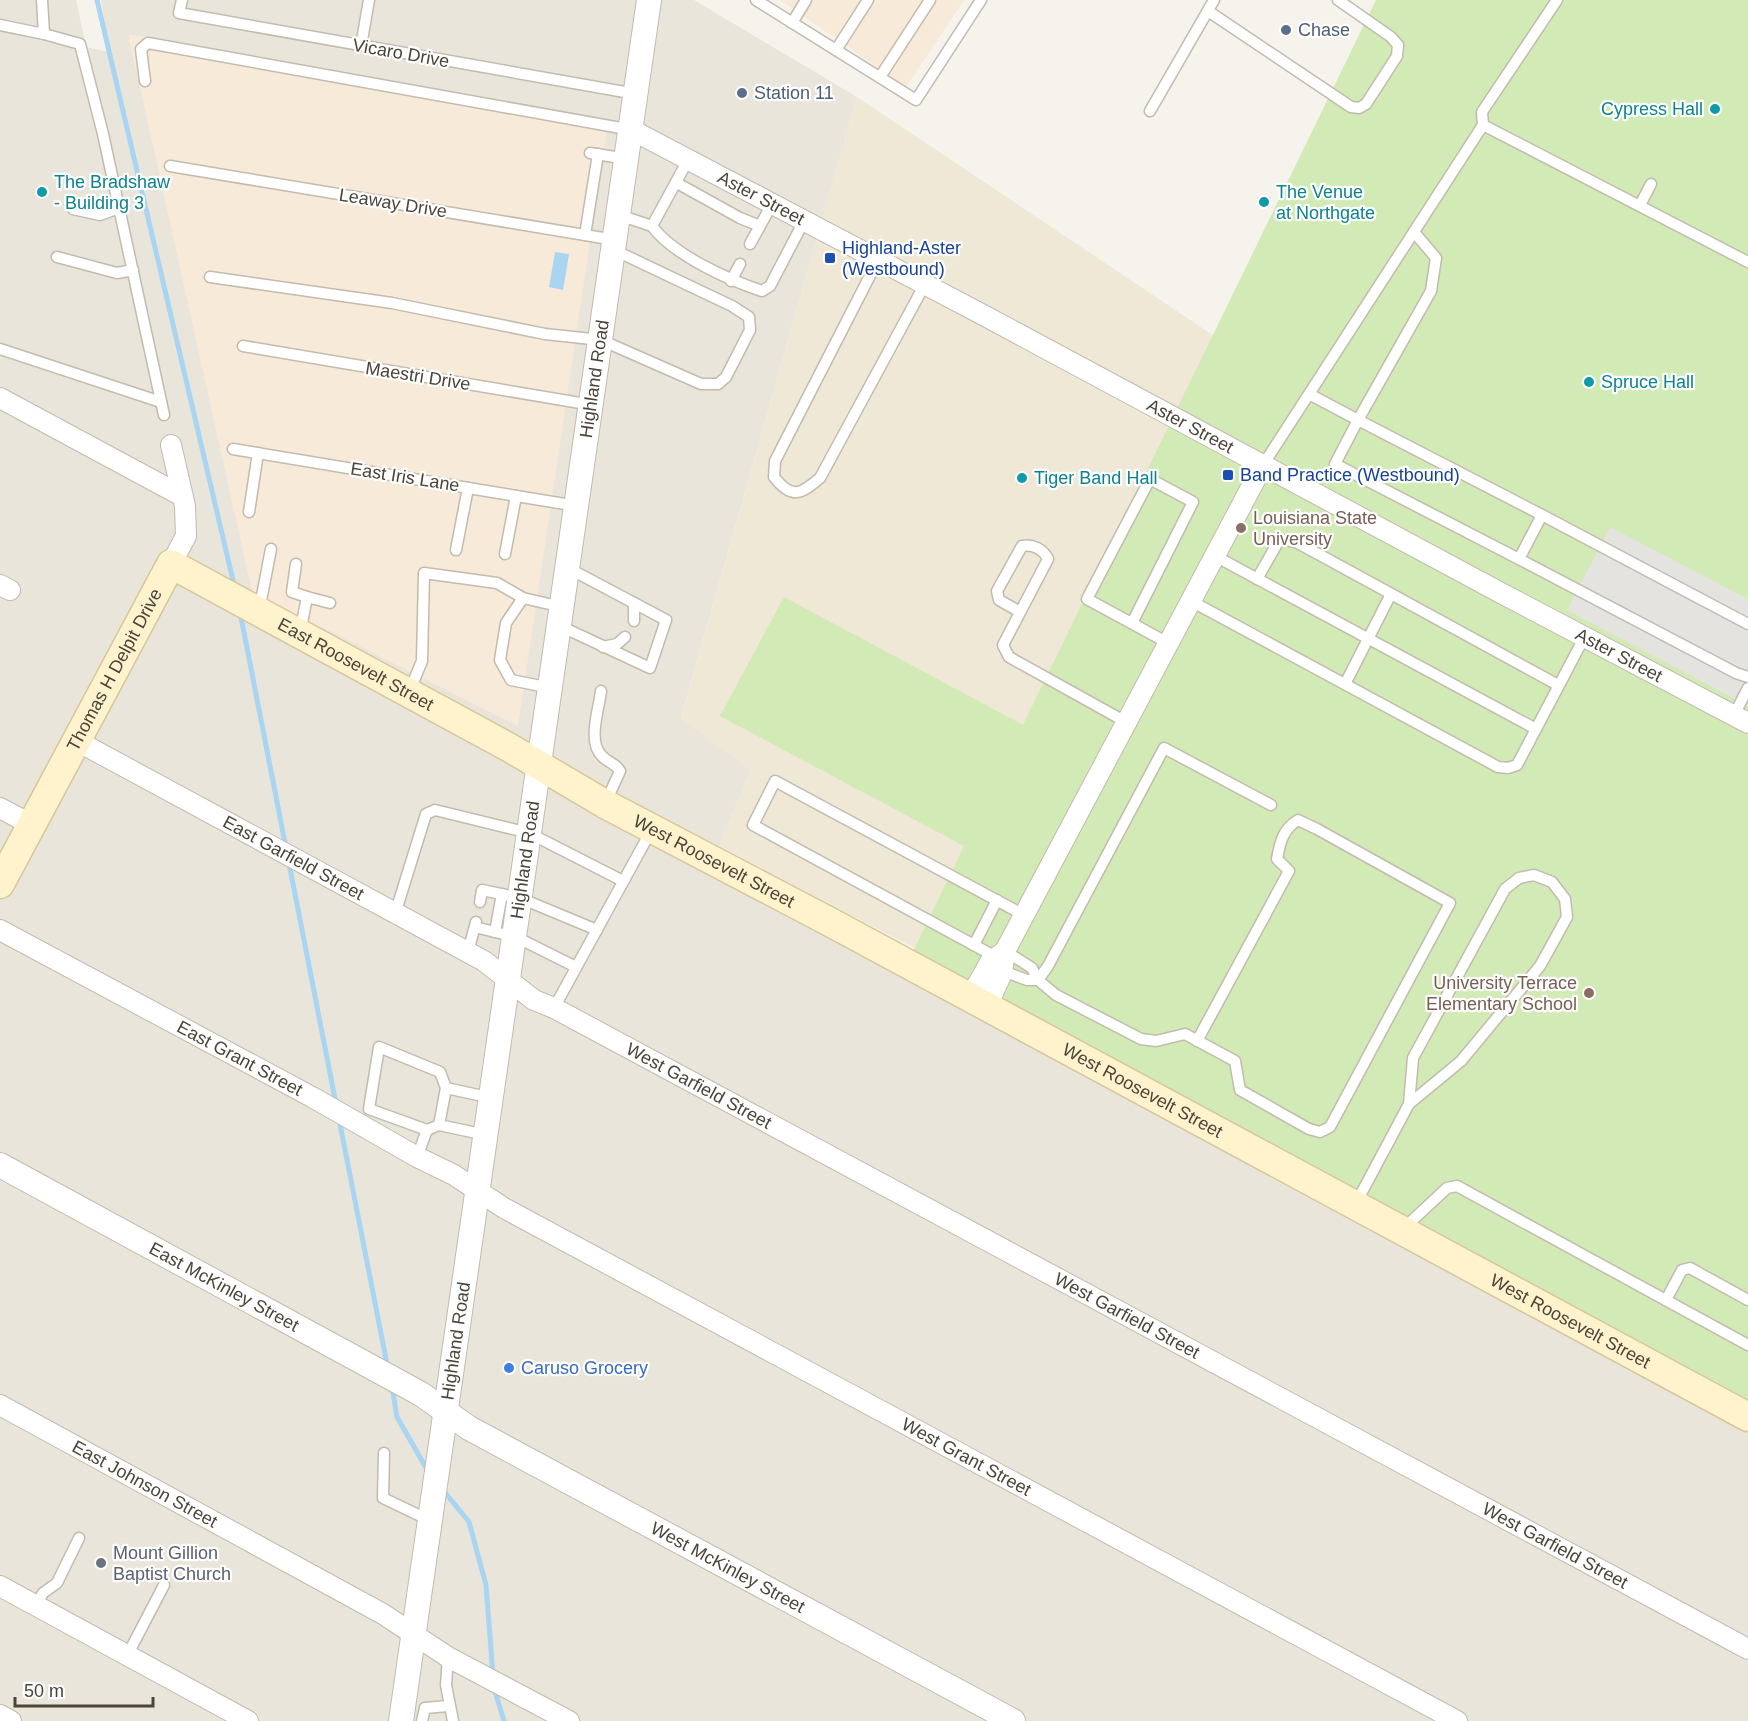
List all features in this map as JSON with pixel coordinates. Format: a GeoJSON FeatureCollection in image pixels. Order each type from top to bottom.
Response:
{"type":"FeatureCollection","features":[{"type":"Feature","properties":{"kind":"main road","name":"East Roosevelt Street"},"geometry":{"type":"LineString","coordinates":[[171,564],[539,766]]}},
{"type":"Feature","properties":{"kind":"main road","name":"Thomas H Delpit Drive"},"geometry":{"type":"LineString","coordinates":[[0,884],[171,564]]}},
{"type":"Feature","properties":{"kind":"main road","name":"West Roosevelt Street"},"geometry":{"type":"LineString","coordinates":[[539,766],[605,804],[979,1002],[1748,1417]]}},
{"type":"Feature","properties":{"kind":"street","name":"Highland Road"},"geometry":{"type":"LineString","coordinates":[[410,1710],[414,1634],[508,979],[506,935],[511,896],[530,833],[649,0]]}},
{"type":"Feature","properties":{"kind":"street","name":"Aster Street"},"geometry":{"type":"LineString","coordinates":[[632,130],[1741,719]]}},
{"type":"Feature","properties":{"kind":"street"},"geometry":{"type":"LineString","coordinates":[[0,398],[182,496]]}},
{"type":"Feature","properties":{"kind":"street","name":"Thomas H Delpit Drive"},"geometry":{"type":"LineString","coordinates":[[171,445],[185,506],[186,536],[171,564]]}},
{"type":"Feature","properties":{"kind":"street"},"geometry":{"type":"LineString","coordinates":[[979,1002],[990,962],[1001,960],[1263,465]]}},
{"type":"Feature","properties":{"kind":"street","name":"East Garfield Street"},"geometry":{"type":"LineString","coordinates":[[77,741],[468,952],[508,979]]}},
{"type":"Feature","properties":{"kind":"street"},"geometry":{"type":"LineString","coordinates":[[0,808],[32,825]]}},
{"type":"Feature","properties":{"kind":"street","name":"East Grant Street"},"geometry":{"type":"LineString","coordinates":[[0,930],[312,1097],[477,1190]]}},
{"type":"Feature","properties":{"kind":"street","name":"West Garfield Street"},"geometry":{"type":"LineString","coordinates":[[508,979],[534,1000],[554,1008],[1748,1649]]}},
{"type":"Feature","properties":{"kind":"street","name":"East McKinley Street"},"geometry":{"type":"LineString","coordinates":[[0,1165],[416,1392],[444,1424]]}},
{"type":"Feature","properties":{"kind":"street","name":"West Grant Street"},"geometry":{"type":"LineString","coordinates":[[477,1190],[515,1214],[1457,1721]]}},
{"type":"Feature","properties":{"kind":"street","name":"East Johnson Street"},"geometry":{"type":"LineString","coordinates":[[0,1405],[382,1614],[448,1657],[569,1721]]}},
{"type":"Feature","properties":{"kind":"street","name":"West McKinley Street"},"geometry":{"type":"LineString","coordinates":[[444,1424],[479,1434],[1012,1721]]}},
{"type":"Feature","properties":{"kind":"street"},"geometry":{"type":"LineString","coordinates":[[0,1586],[248,1721]]}},
{"type":"Feature","properties":{"kind":"street"},"geometry":{"type":"LineString","coordinates":[[0,1715],[11,1721]]}},
{"type":"Feature","properties":{"kind":"lane"},"geometry":{"type":"LineString","coordinates":[[42,0],[44,34]]}},
{"type":"Feature","properties":{"kind":"lane","name":"Vicaro Drive"},"geometry":{"type":"LineString","coordinates":[[182,0],[179,13],[636,94]]}},
{"type":"Feature","properties":{"kind":"lane"},"geometry":{"type":"LineString","coordinates":[[361,46],[369,0]]}},
{"type":"Feature","properties":{"kind":"lane"},"geometry":{"type":"LineString","coordinates":[[756,0],[916,100],[981,0]]}},
{"type":"Feature","properties":{"kind":"lane"},"geometry":{"type":"LineString","coordinates":[[792,23],[806,0]]}},
{"type":"Feature","properties":{"kind":"lane"},"geometry":{"type":"LineString","coordinates":[[836,50],[868,0]]}},
{"type":"Feature","properties":{"kind":"lane"},"geometry":{"type":"LineString","coordinates":[[880,77],[930,0]]}},
{"type":"Feature","properties":{"kind":"lane"},"geometry":{"type":"LineString","coordinates":[[1150,111],[1214,0]]}},
{"type":"Feature","properties":{"kind":"lane"},"geometry":{"type":"LineString","coordinates":[[1208,11],[1351,107],[1359,108],[1366,105],[1397,56],[1398,45],[1391,37],[1338,0]]}},
{"type":"Feature","properties":{"kind":"lane"},"geometry":{"type":"LineString","coordinates":[[1263,465],[1483,125],[1482,112],[1557,0]]}},
{"type":"Feature","properties":{"kind":"lane"},"geometry":{"type":"LineString","coordinates":[[0,25],[44,34],[80,45],[119,208],[164,416]]}},
{"type":"Feature","properties":{"kind":"lane"},"geometry":{"type":"LineString","coordinates":[[145,81],[141,49],[148,43],[632,130]]}},
{"type":"Feature","properties":{"kind":"lane"},"geometry":{"type":"LineString","coordinates":[[1483,125],[1748,262]]}},
{"type":"Feature","properties":{"kind":"lane"},"geometry":{"type":"LineString","coordinates":[[585,235],[585,209],[594,154],[627,159]]}},
{"type":"Feature","properties":{"kind":"lane"},"geometry":{"type":"LineString","coordinates":[[652,226],[688,160]]}},
{"type":"Feature","properties":{"kind":"lane","name":"Leaway Drive"},"geometry":{"type":"LineString","coordinates":[[170,166],[585,235],[615,245],[749,317],[750,330],[726,377],[718,384],[701,384],[601,340]]}},
{"type":"Feature","properties":{"kind":"lane"},"geometry":{"type":"LineString","coordinates":[[677,183],[740,218],[760,226]]}},
{"type":"Feature","properties":{"kind":"lane"},"geometry":{"type":"LineString","coordinates":[[1640,205],[1651,184]]}},
{"type":"Feature","properties":{"kind":"lane"},"geometry":{"type":"LineString","coordinates":[[750,244],[772,204]]}},
{"type":"Feature","properties":{"kind":"lane"},"geometry":{"type":"LineString","coordinates":[[73,209],[100,214],[119,208]]}},
{"type":"Feature","properties":{"kind":"lane"},"geometry":{"type":"LineString","coordinates":[[619,215],[652,226],[661,238],[731,280],[762,291],[770,286],[804,221]]}},
{"type":"Feature","properties":{"kind":"lane"},"geometry":{"type":"LineString","coordinates":[[1414,232],[1436,258],[1431,291],[1335,464],[1736,673],[1748,676]]}},
{"type":"Feature","properties":{"kind":"lane"},"geometry":{"type":"LineString","coordinates":[[57,257],[117,273],[133,270]]}},
{"type":"Feature","properties":{"kind":"lane"},"geometry":{"type":"LineString","coordinates":[[878,260],[775,461],[774,477],[783,488],[795,493],[806,490],[820,478],[925,284]]}},
{"type":"Feature","properties":{"kind":"lane"},"geometry":{"type":"LineString","coordinates":[[731,280],[740,264]]}},
{"type":"Feature","properties":{"kind":"lane"},"geometry":{"type":"LineString","coordinates":[[210,277],[392,303],[545,334],[601,340]]}},
{"type":"Feature","properties":{"kind":"lane","name":"Maestri Drive"},"geometry":{"type":"LineString","coordinates":[[243,346],[592,405]]}},
{"type":"Feature","properties":{"kind":"lane"},"geometry":{"type":"LineString","coordinates":[[0,349],[161,402]]}},
{"type":"Feature","properties":{"kind":"lane"},"geometry":{"type":"LineString","coordinates":[[1309,394],[1748,624]]}},
{"type":"Feature","properties":{"kind":"lane","name":"East Iris Lane"},"geometry":{"type":"LineString","coordinates":[[233,449],[578,506]]}},
{"type":"Feature","properties":{"kind":"lane"},"geometry":{"type":"LineString","coordinates":[[249,512],[258,453]]}},
{"type":"Feature","properties":{"kind":"lane"},"geometry":{"type":"LineString","coordinates":[[1132,623],[1193,502],[1150,479],[1087,599],[1168,643]]}},
{"type":"Feature","properties":{"kind":"lane"},"geometry":{"type":"LineString","coordinates":[[456,550],[468,488]]}},
{"type":"Feature","properties":{"kind":"lane"},"geometry":{"type":"LineString","coordinates":[[505,554],[516,496]]}},
{"type":"Feature","properties":{"kind":"lane"},"geometry":{"type":"LineString","coordinates":[[1519,559],[1542,515]]}},
{"type":"Feature","properties":{"kind":"lane"},"geometry":{"type":"LineString","coordinates":[[1257,579],[1278,542],[1287,540],[1298,543],[1558,686]]}},
{"type":"Feature","properties":{"kind":"lane"},"geometry":{"type":"LineString","coordinates":[[1020,612],[999,600],[997,591],[1022,546],[1030,545],[1045,553],[1048,559],[1003,645],[1009,657],[1126,722]]}},
{"type":"Feature","properties":{"kind":"lane"},"geometry":{"type":"LineString","coordinates":[[259,611],[271,549]]}},
{"type":"Feature","properties":{"kind":"lane"},"geometry":{"type":"LineString","coordinates":[[1215,556],[1536,729]]}},
{"type":"Feature","properties":{"kind":"lane"},"geometry":{"type":"LineString","coordinates":[[296,564],[292,592],[330,603]]}},
{"type":"Feature","properties":{"kind":"lane"},"geometry":{"type":"LineString","coordinates":[[409,694],[422,661],[424,573],[497,583],[561,617],[603,647],[650,668],[666,620],[568,568]]}},
{"type":"Feature","properties":{"kind":"lane"},"geometry":{"type":"LineString","coordinates":[[1345,684],[1392,594]]}},
{"type":"Feature","properties":{"kind":"lane"},"geometry":{"type":"LineString","coordinates":[[300,634],[307,597]]}},
{"type":"Feature","properties":{"kind":"lane"},"geometry":{"type":"LineString","coordinates":[[523,598],[506,623],[500,660],[511,680],[551,688]]}},
{"type":"Feature","properties":{"kind":"lane"},"geometry":{"type":"LineString","coordinates":[[1191,601],[1498,767],[1508,768],[1517,765],[1585,636]]}},
{"type":"Feature","properties":{"kind":"lane"},"geometry":{"type":"LineString","coordinates":[[634,603],[634,621]]}},
{"type":"Feature","properties":{"kind":"lane"},"geometry":{"type":"LineString","coordinates":[[603,647],[617,644],[625,637]]}},
{"type":"Feature","properties":{"kind":"lane"},"geometry":{"type":"LineString","coordinates":[[1741,719],[1748,688]]}},
{"type":"Feature","properties":{"kind":"lane"},"geometry":{"type":"LineString","coordinates":[[601,691],[594,741],[601,756],[615,763],[620,771],[605,804]]}},
{"type":"Feature","properties":{"kind":"lane"},"geometry":{"type":"LineString","coordinates":[[1038,980],[1048,966],[1164,748],[1271,805]]}},
{"type":"Feature","properties":{"kind":"lane"},"geometry":{"type":"LineString","coordinates":[[1024,915],[775,781],[753,825],[1001,960],[1027,980],[1038,980]]}},
{"type":"Feature","properties":{"kind":"lane"},"geometry":{"type":"LineString","coordinates":[[395,914],[426,814],[435,810],[530,833],[623,881]]}},
{"type":"Feature","properties":{"kind":"lane"},"geometry":{"type":"LineString","coordinates":[[1001,960],[1032,969],[1038,980],[1056,995],[1141,1039],[1156,1041],[1185,1034],[1197,1041],[1235,1061],[1240,1090],[1309,1129],[1320,1132],[1329,1126],[1450,903],[1298,820],[1289,826],[1280,840],[1277,859],[1289,872],[1197,1041]]}},
{"type":"Feature","properties":{"kind":"lane"},"geometry":{"type":"LineString","coordinates":[[554,1008],[652,828]]}},
{"type":"Feature","properties":{"kind":"lane"},"geometry":{"type":"LineString","coordinates":[[1355,1205],[1409,1104],[1461,1061],[1540,966],[1568,917],[1565,899],[1552,882],[1533,875],[1519,878],[1505,889],[1413,1058],[1409,1104]]}},
{"type":"Feature","properties":{"kind":"lane"},"geometry":{"type":"LineString","coordinates":[[480,902],[482,890],[511,896],[597,930]]}},
{"type":"Feature","properties":{"kind":"lane"},"geometry":{"type":"LineString","coordinates":[[974,945],[997,900]]}},
{"type":"Feature","properties":{"kind":"lane"},"geometry":{"type":"LineString","coordinates":[[468,952],[475,925],[506,935],[576,968]]}},
{"type":"Feature","properties":{"kind":"lane"},"geometry":{"type":"LineString","coordinates":[[440,1125],[446,1088],[440,1071],[379,1047],[369,1109],[427,1130],[440,1125],[486,1135]]}},
{"type":"Feature","properties":{"kind":"lane"},"geometry":{"type":"LineString","coordinates":[[446,1088],[492,1098]]}},
{"type":"Feature","properties":{"kind":"lane"},"geometry":{"type":"LineString","coordinates":[[417,1157],[427,1130]]}},
{"type":"Feature","properties":{"kind":"lane"},"geometry":{"type":"LineString","coordinates":[[1401,1230],[1447,1188],[1457,1186],[1748,1345]]}},
{"type":"Feature","properties":{"kind":"lane"},"geometry":{"type":"LineString","coordinates":[[1666,1300],[1682,1270],[1690,1268],[1748,1300]]}},
{"type":"Feature","properties":{"kind":"lane"},"geometry":{"type":"LineString","coordinates":[[384,1453],[383,1498],[430,1527]]}},
{"type":"Feature","properties":{"kind":"lane"},"geometry":{"type":"LineString","coordinates":[[36,1605],[43,1593],[57,1583],[79,1538]]}},
{"type":"Feature","properties":{"kind":"lane"},"geometry":{"type":"LineString","coordinates":[[128,1654],[164,1585]]}},
{"type":"Feature","properties":{"kind":"lane"},"geometry":{"type":"LineString","coordinates":[[448,1657],[446,1685],[448,1706],[453,1721]]}},
{"type":"Feature","properties":{"kind":"lane"},"geometry":{"type":"LineString","coordinates":[[410,1710],[448,1706]]}},
{"type":"Feature","properties":{"kind":"lane"},"geometry":{"type":"LineString","coordinates":[[410,1710],[422,1721]]}},
{"type":"Feature","properties":{"kind":"shaded area"},"geometry":{"type":"Polygon","coordinates":[[[0,0],[76,0],[86,47],[109,52],[101,0],[694,0],[857,97],[681,718],[751,770],[719,846],[1748,1403],[1748,1721],[0,1721],[0,0]]]}},
{"type":"Feature","properties":{"kind":"shaded area"},"geometry":{"type":"Polygon","coordinates":[[[780,0],[964,0],[906,87],[780,0]]]}},
{"type":"Feature","properties":{"kind":"shaded area","name":"Louisiana State University"},"geometry":{"type":"Polygon","coordinates":[[[1748,0],[1338,1169],[719,846],[751,770],[681,719],[857,97],[1268,372],[1748,0]]]}},
{"type":"Feature","properties":{"kind":"shaded area"},"geometry":{"type":"Polygon","coordinates":[[[128,34],[608,121],[518,726],[252,592],[128,34]]]}},
{"type":"Feature","properties":{"kind":"shaded area"},"geometry":{"type":"Polygon","coordinates":[[[1610,527],[1748,599],[1748,706],[1567,610],[1610,527]]]}},
{"type":"Feature","properties":{"kind":"green space","name":"Louisiana State University"},"geometry":{"type":"Polygon","coordinates":[[[1376,0],[1748,0],[1748,1418],[907,964],[964,846],[720,716],[784,597],[1023,725],[1376,0]]]}},
{"type":"Feature","properties":{"kind":"water"},"geometry":{"type":"Polygon","coordinates":[[[555,252],[569,254],[563,290],[549,287],[555,252]]]}},
{"type":"Feature","properties":{"kind":"waterway"},"geometry":{"type":"LineString","coordinates":[[97,0],[235,589]]}},
{"type":"Feature","properties":{"kind":"waterway"},"geometry":{"type":"LineString","coordinates":[[240,612],[286,848]]}},
{"type":"Feature","properties":{"kind":"waterway"},"geometry":{"type":"LineString","coordinates":[[289,863],[336,1104]]}},
{"type":"Feature","properties":{"kind":"waterway"},"geometry":{"type":"LineString","coordinates":[[339,1119],[388,1369]]}},
{"type":"Feature","properties":{"kind":"waterway"},"geometry":{"type":"LineString","coordinates":[[392,1387],[397,1417],[429,1473]]}},
{"type":"Feature","properties":{"kind":"waterway"},"geometry":{"type":"LineString","coordinates":[[443,1490],[469,1522],[486,1585],[493,1676]]}},
{"type":"Feature","properties":{"kind":"waterway"},"geometry":{"type":"LineString","coordinates":[[494,1688],[504,1721]]}},
{"type":"Feature","properties":{"kind":"place","name":"Chase"},"geometry":{"type":"Point","coordinates":[1286,30]}},
{"type":"Feature","properties":{"kind":"place","name":"Station 11"},"geometry":{"type":"Point","coordinates":[742,93]}},
{"type":"Feature","properties":{"kind":"place","name":"Cypress Hall"},"geometry":{"type":"Point","coordinates":[1715,109]}},
{"type":"Feature","properties":{"kind":"place","name":"The Bradshaw - Building 3"},"geometry":{"type":"Point","coordinates":[42,192]}},
{"type":"Feature","properties":{"kind":"place","name":"The Venue at Northgate"},"geometry":{"type":"Point","coordinates":[1264,202]}},
{"type":"Feature","properties":{"kind":"place","name":"Highland-Aster (Westbound)"},"geometry":{"type":"Point","coordinates":[830,258]}},
{"type":"Feature","properties":{"kind":"place","name":"Spruce Hall"},"geometry":{"type":"Point","coordinates":[1589,382]}},
{"type":"Feature","properties":{"kind":"place","name":"Band Practice (Westbound)"},"geometry":{"type":"Point","coordinates":[1228,475]}},
{"type":"Feature","properties":{"kind":"place","name":"Tiger Band Hall"},"geometry":{"type":"Point","coordinates":[1022,478]}},
{"type":"Feature","properties":{"kind":"place","name":"Louisiana State University"},"geometry":{"type":"Point","coordinates":[1241,528]}},
{"type":"Feature","properties":{"kind":"place","name":"University Terrace Elementary School"},"geometry":{"type":"Point","coordinates":[1589,993]}},
{"type":"Feature","properties":{"kind":"place","name":"Caruso Grocery"},"geometry":{"type":"Point","coordinates":[509,1368]}},
{"type":"Feature","properties":{"kind":"place","name":"Mount Gillion Baptist Church"},"geometry":{"type":"Point","coordinates":[101,1563]}}]}
